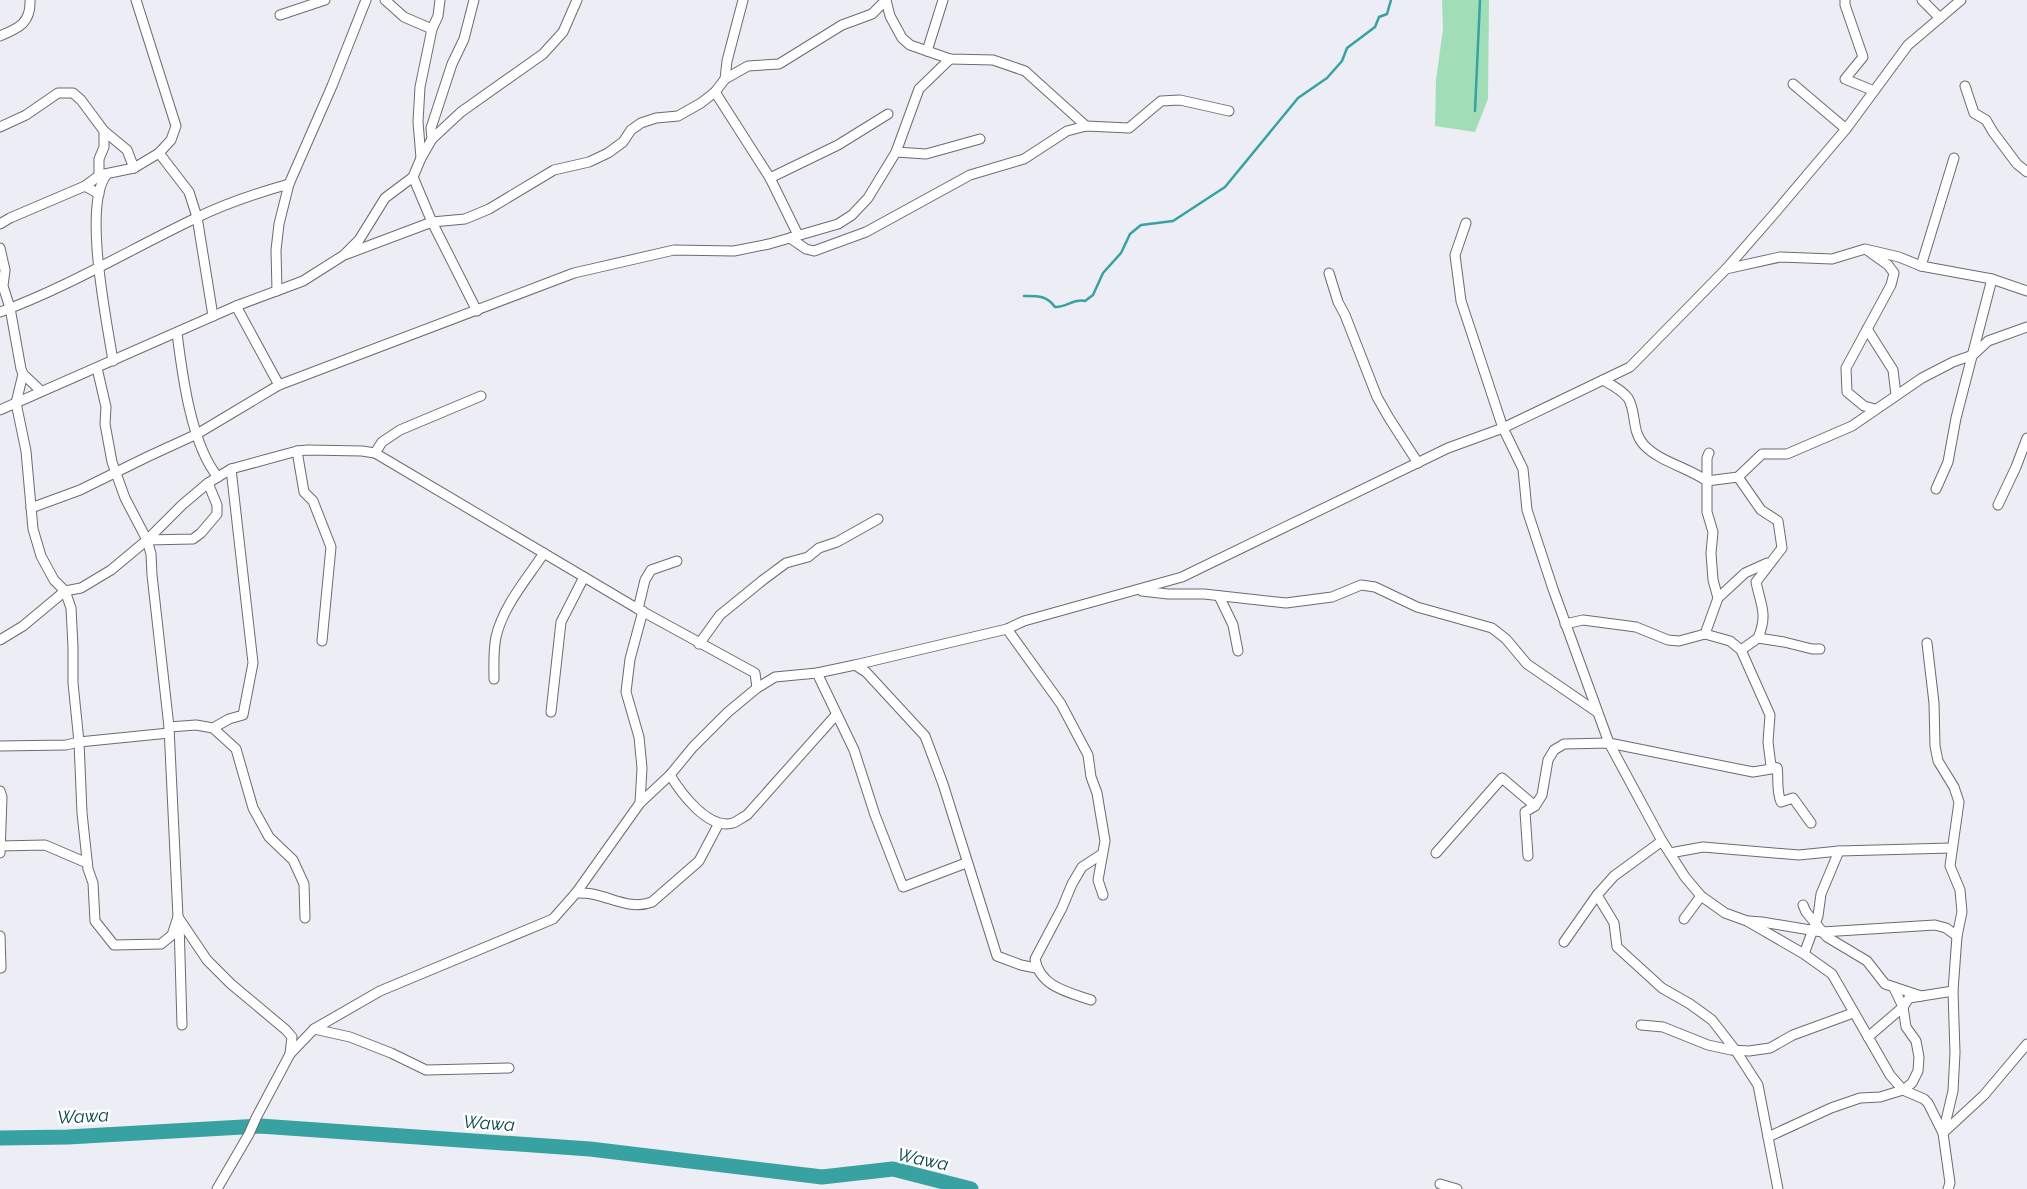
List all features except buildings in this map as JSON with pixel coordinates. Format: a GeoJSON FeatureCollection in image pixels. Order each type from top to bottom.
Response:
{"type":"FeatureCollection","features":[{"type":"Feature","properties":{"kind":"street"},"geometry":{"type":"LineString","coordinates":[[0,36],[21,27],[30,11],[30,0]]}},
{"type":"Feature","properties":{"kind":"street"},"geometry":{"type":"LineString","coordinates":[[0,224],[104,175],[134,168],[159,153],[172,140],[176,126],[136,0]]}},
{"type":"Feature","properties":{"kind":"street"},"geometry":{"type":"LineString","coordinates":[[280,15],[324,0]]}},
{"type":"Feature","properties":{"kind":"street"},"geometry":{"type":"LineString","coordinates":[[277,291],[276,250],[279,224],[289,184],[332,86],[366,0]]}},
{"type":"Feature","properties":{"kind":"street"},"geometry":{"type":"LineString","coordinates":[[385,0],[404,17],[432,29]]}},
{"type":"Feature","properties":{"kind":"street"},"geometry":{"type":"LineString","coordinates":[[421,158],[418,122],[420,87],[432,29],[438,16],[440,0]]}},
{"type":"Feature","properties":{"kind":"street"},"geometry":{"type":"LineString","coordinates":[[432,139],[431,128],[452,64],[464,39],[474,0]]}},
{"type":"Feature","properties":{"kind":"street"},"geometry":{"type":"LineString","coordinates":[[344,255],[359,240],[385,198],[413,177],[432,139],[460,112],[543,54],[563,32],[577,0]]}},
{"type":"Feature","properties":{"kind":"street"},"geometry":{"type":"LineString","coordinates":[[725,78],[727,61],[743,0]]}},
{"type":"Feature","properties":{"kind":"street"},"geometry":{"type":"LineString","coordinates":[[0,410],[236,306],[303,281],[344,255],[432,222],[465,219],[489,209],[554,170],[589,162],[608,153],[623,142],[631,130],[641,123],[656,118],[678,116],[701,103],[715,92],[725,78],[748,66],[779,64],[842,25],[872,14],[886,0]]}},
{"type":"Feature","properties":{"kind":"street"},"geometry":{"type":"LineString","coordinates":[[886,0],[890,16],[902,38],[910,45],[950,59],[993,60],[1025,71],[1086,126]]}},
{"type":"Feature","properties":{"kind":"street"},"geometry":{"type":"LineString","coordinates":[[927,51],[943,0]]}},
{"type":"Feature","properties":{"kind":"street"},"geometry":{"type":"LineString","coordinates":[[1845,0],[1844,5],[1863,57],[1845,79],[1874,91]]}},
{"type":"Feature","properties":{"kind":"street"},"geometry":{"type":"LineString","coordinates":[[1922,0],[1940,18]]}},
{"type":"Feature","properties":{"kind":"street"},"geometry":{"type":"LineString","coordinates":[[0,640],[23,626],[65,591],[81,588],[111,570],[147,540],[182,505],[208,483],[231,469],[296,451],[362,451],[374,453],[699,644],[754,673],[776,677],[816,673],[855,665],[1007,629],[1024,621],[1182,577],[1448,448],[1503,428],[1630,367],[1738,256],[1846,129],[1908,44],[1961,0]]}},
{"type":"Feature","properties":{"kind":"street"},"geometry":{"type":"LineString","coordinates":[[31,508],[80,490],[154,453],[198,434],[279,385],[574,273],[674,250],[734,251],[794,237],[838,224],[852,215],[868,198],[896,152],[919,90],[950,59]]}},
{"type":"Feature","properties":{"kind":"street"},"geometry":{"type":"LineString","coordinates":[[1793,84],[1846,129]]}},
{"type":"Feature","properties":{"kind":"street"},"geometry":{"type":"LineString","coordinates":[[1965,86],[1974,113],[1986,120],[1992,132],[2017,164],[2027,172]]}},
{"type":"Feature","properties":{"kind":"street"},"geometry":{"type":"LineString","coordinates":[[0,127],[26,115],[58,92],[73,93],[81,100],[104,130],[127,150],[134,168]]}},
{"type":"Feature","properties":{"kind":"street"},"geometry":{"type":"LineString","coordinates":[[715,92],[770,178],[794,237],[806,249],[814,251],[866,232],[970,175],[1024,159],[1067,131],[1086,126],[1129,128],[1161,101],[1180,100],[1228,110]]}},
{"type":"Feature","properties":{"kind":"street"},"geometry":{"type":"LineString","coordinates":[[770,178],[838,145],[888,114]]}},
{"type":"Feature","properties":{"kind":"street"},"geometry":{"type":"LineString","coordinates":[[104,130],[104,147],[99,160],[104,175],[98,194],[96,220],[99,267],[113,361]]}},
{"type":"Feature","properties":{"kind":"street"},"geometry":{"type":"LineString","coordinates":[[896,152],[926,154],[980,139]]}},
{"type":"Feature","properties":{"kind":"street"},"geometry":{"type":"LineString","coordinates":[[159,153],[189,192],[197,217],[213,316]]}},
{"type":"Feature","properties":{"kind":"street"},"geometry":{"type":"LineString","coordinates":[[1921,266],[1954,158]]}},
{"type":"Feature","properties":{"kind":"street"},"geometry":{"type":"LineString","coordinates":[[413,177],[432,222],[477,311]]}},
{"type":"Feature","properties":{"kind":"street"},"geometry":{"type":"LineString","coordinates":[[0,312],[99,267],[197,217],[237,200],[289,184]]}},
{"type":"Feature","properties":{"kind":"street"},"geometry":{"type":"LineString","coordinates":[[84,186],[98,194]]}},
{"type":"Feature","properties":{"kind":"street"},"geometry":{"type":"LineString","coordinates":[[1466,223],[1455,256],[1460,301],[1503,428],[1523,469],[1527,510],[1565,624],[1609,743],[1662,841],[1685,877],[1701,896],[1726,913],[1747,921],[1804,954],[1832,974],[1890,1075],[1903,1090],[1924,1099],[1928,1103],[1943,1133],[1950,1183],[1948,1189]]}},
{"type":"Feature","properties":{"kind":"street"},"geometry":{"type":"LineString","coordinates":[[0,248],[5,270],[2,290],[10,308],[22,374],[16,403],[26,451],[33,529],[41,556],[54,580],[65,591],[70,608],[82,813],[87,863],[93,883],[95,921],[114,945],[161,944],[172,935],[178,917]]}},
{"type":"Feature","properties":{"kind":"street"},"geometry":{"type":"LineString","coordinates":[[1726,269],[1780,257],[1832,260],[1866,249],[1898,257],[1921,266],[1992,279],[2027,291]]}},
{"type":"Feature","properties":{"kind":"street"},"geometry":{"type":"LineString","coordinates":[[1866,249],[1888,265],[1894,273],[1891,285],[1846,368],[1848,392],[1864,406],[1875,409]]}},
{"type":"Feature","properties":{"kind":"street"},"geometry":{"type":"LineString","coordinates":[[1738,256],[1755,262]]}},
{"type":"Feature","properties":{"kind":"street"},"geometry":{"type":"LineString","coordinates":[[1329,273],[1338,302],[1346,315],[1377,397],[1418,463]]}},
{"type":"Feature","properties":{"kind":"street"},"geometry":{"type":"LineString","coordinates":[[1936,489],[1948,462],[1956,418],[1992,279]]}},
{"type":"Feature","properties":{"kind":"street"},"geometry":{"type":"LineString","coordinates":[[236,306],[279,385]]}},
{"type":"Feature","properties":{"kind":"street"},"geometry":{"type":"LineString","coordinates":[[1603,380],[1619,389],[1628,399],[1634,415],[1635,432],[1643,444],[1654,454],[1694,472],[1706,481],[1738,477],[1762,454],[1787,454],[1852,426],[1922,378],[1973,354],[1988,341],[2027,327]]}},
{"type":"Feature","properties":{"kind":"street"},"geometry":{"type":"LineString","coordinates":[[1867,329],[1893,370],[1896,395]]}},
{"type":"Feature","properties":{"kind":"street"},"geometry":{"type":"LineString","coordinates":[[177,332],[184,386],[202,449],[218,477]]}},
{"type":"Feature","properties":{"kind":"street"},"geometry":{"type":"LineString","coordinates":[[97,368],[106,406],[105,424],[116,473],[125,498],[147,540],[151,554],[169,730],[182,1025]]}},
{"type":"Feature","properties":{"kind":"street"},"geometry":{"type":"LineString","coordinates":[[22,374],[41,391]]}},
{"type":"Feature","properties":{"kind":"street"},"geometry":{"type":"LineString","coordinates":[[374,453],[382,442],[400,430],[481,396]]}},
{"type":"Feature","properties":{"kind":"street"},"geometry":{"type":"LineString","coordinates":[[1998,505],[2027,438]]}},
{"type":"Feature","properties":{"kind":"street"},"geometry":{"type":"LineString","coordinates":[[296,451],[304,492],[312,502],[331,547],[322,641]]}},
{"type":"Feature","properties":{"kind":"street"},"geometry":{"type":"LineString","coordinates":[[1709,453],[1706,481],[1707,512],[1713,532],[1711,553],[1713,580],[1718,598]]}},
{"type":"Feature","properties":{"kind":"street"},"geometry":{"type":"LineString","coordinates":[[213,728],[229,719],[243,715],[253,663],[231,469]]}},
{"type":"Feature","properties":{"kind":"street"},"geometry":{"type":"LineString","coordinates":[[1738,477],[1761,510],[1778,521],[1782,548],[1756,582],[1764,615],[1763,626],[1758,638],[1741,650]]}},
{"type":"Feature","properties":{"kind":"street"},"geometry":{"type":"LineString","coordinates":[[147,540],[193,539],[201,534],[216,514],[217,505],[208,483]]}},
{"type":"Feature","properties":{"kind":"street"},"geometry":{"type":"LineString","coordinates":[[699,644],[720,615],[786,563],[808,557],[819,548],[837,542],[878,519]]}},
{"type":"Feature","properties":{"kind":"street"},"geometry":{"type":"LineString","coordinates":[[494,680],[494,659],[500,627],[507,610],[544,554]]}},
{"type":"Feature","properties":{"kind":"street"},"geometry":{"type":"LineString","coordinates":[[1706,634],[1718,598],[1745,573],[1774,559]]}},
{"type":"Feature","properties":{"kind":"street"},"geometry":{"type":"LineString","coordinates":[[640,803],[642,768],[639,737],[626,692],[630,659],[645,580],[651,570],[677,561]]}},
{"type":"Feature","properties":{"kind":"street"},"geometry":{"type":"LineString","coordinates":[[551,712],[561,622],[584,577]]}},
{"type":"Feature","properties":{"kind":"street"},"geometry":{"type":"LineString","coordinates":[[1137,590],[1286,603],[1332,597],[1361,585],[1375,586],[1417,608],[1492,628],[1506,639],[1526,664],[1597,712]]}},
{"type":"Feature","properties":{"kind":"street"},"geometry":{"type":"LineString","coordinates":[[1219,596],[1233,625],[1238,651]]}},
{"type":"Feature","properties":{"kind":"street"},"geometry":{"type":"LineString","coordinates":[[1565,624],[1583,620],[1636,628],[1668,640],[1678,641],[1706,634],[1730,641],[1741,650],[1770,715],[1768,742],[1771,766],[1777,768]]}},
{"type":"Feature","properties":{"kind":"street"},"geometry":{"type":"LineString","coordinates":[[1007,629],[1061,704],[1088,755],[1090,777],[1097,793],[1105,841],[1098,880],[1103,896]]}},
{"type":"Feature","properties":{"kind":"street"},"geometry":{"type":"LineString","coordinates":[[1758,638],[1784,642],[1812,650],[1820,649]]}},
{"type":"Feature","properties":{"kind":"street"},"geometry":{"type":"LineString","coordinates":[[1927,643],[1934,703],[1935,746],[1938,760],[1954,787],[1959,802],[1951,848],[1950,866],[1960,890],[1962,912],[1957,936],[1953,991],[1955,1053],[1953,1091],[1943,1133]]}},
{"type":"Feature","properties":{"kind":"street"},"geometry":{"type":"LineString","coordinates":[[855,665],[866,672],[925,736],[943,784],[966,864],[997,956],[1021,965],[1036,968]]}},
{"type":"Feature","properties":{"kind":"street"},"geometry":{"type":"LineString","coordinates":[[754,673],[757,688]]}},
{"type":"Feature","properties":{"kind":"street"},"geometry":{"type":"LineString","coordinates":[[816,673],[854,750],[875,815],[904,887],[966,864]]}},
{"type":"Feature","properties":{"kind":"street"},"geometry":{"type":"LineString","coordinates":[[217,1189],[249,1134],[290,1054],[314,1029],[380,991],[553,919],[576,893],[640,803],[670,775],[692,746],[757,688],[776,677]]}},
{"type":"Feature","properties":{"kind":"street"},"geometry":{"type":"LineString","coordinates":[[670,775],[681,793],[701,813],[719,824],[733,823],[747,815],[836,715]]}},
{"type":"Feature","properties":{"kind":"street"},"geometry":{"type":"LineString","coordinates":[[0,746],[66,745],[196,725],[213,728],[236,748],[253,808],[270,837],[293,860],[304,884],[305,918]]}},
{"type":"Feature","properties":{"kind":"street"},"geometry":{"type":"LineString","coordinates":[[1528,856],[1525,812],[1535,806],[1542,795],[1548,760],[1554,750],[1564,744],[1609,743],[1753,772],[1777,768]]}},
{"type":"Feature","properties":{"kind":"street"},"geometry":{"type":"LineString","coordinates":[[1777,768],[1779,777],[1778,794],[1781,802],[1793,798],[1811,823]]}},
{"type":"Feature","properties":{"kind":"street"},"geometry":{"type":"LineString","coordinates":[[1436,853],[1502,778],[1535,806]]}},
{"type":"Feature","properties":{"kind":"street"},"geometry":{"type":"LineString","coordinates":[[0,791],[2,797],[0,853]]}},
{"type":"Feature","properties":{"kind":"street"},"geometry":{"type":"LineString","coordinates":[[576,893],[591,894],[626,904],[644,906],[652,902],[699,861],[719,824]]}},
{"type":"Feature","properties":{"kind":"street"},"geometry":{"type":"LineString","coordinates":[[1564,942],[1597,895],[1614,876],[1662,841]]}},
{"type":"Feature","properties":{"kind":"street"},"geometry":{"type":"LineString","coordinates":[[0,846],[45,845],[87,863]]}},
{"type":"Feature","properties":{"kind":"street"},"geometry":{"type":"LineString","coordinates":[[1670,853],[1703,847],[1799,855],[1839,850],[1951,848]]}},
{"type":"Feature","properties":{"kind":"street"},"geometry":{"type":"LineString","coordinates":[[1804,954],[1817,929],[1821,894],[1839,850]]}},
{"type":"Feature","properties":{"kind":"street"},"geometry":{"type":"LineString","coordinates":[[1091,1000],[1055,988],[1044,980],[1036,968],[1035,959],[1082,867],[1102,854]]}},
{"type":"Feature","properties":{"kind":"street"},"geometry":{"type":"LineString","coordinates":[[1597,895],[1614,923],[1618,947],[1662,988],[1690,1004],[1712,1020],[1736,1051],[1758,1085],[1778,1189]]}},
{"type":"Feature","properties":{"kind":"street"},"geometry":{"type":"LineString","coordinates":[[1684,919],[1701,896]]}},
{"type":"Feature","properties":{"kind":"street"},"geometry":{"type":"LineString","coordinates":[[1803,905],[1817,929],[1839,946],[1867,961],[1885,984],[1921,996]]}},
{"type":"Feature","properties":{"kind":"street"},"geometry":{"type":"LineString","coordinates":[[178,917],[207,960],[231,984],[292,1037],[290,1054]]}},
{"type":"Feature","properties":{"kind":"street"},"geometry":{"type":"LineString","coordinates":[[1747,921],[1817,929],[1935,925],[1946,928],[1957,936]]}},
{"type":"Feature","properties":{"kind":"street"},"geometry":{"type":"LineString","coordinates":[[0,936],[1,968]]}},
{"type":"Feature","properties":{"kind":"street"},"geometry":{"type":"LineString","coordinates":[[1768,1137],[1831,1108],[1860,1098],[1880,1097],[1903,1090],[1912,1083],[1918,1071],[1919,1057],[1916,1041],[1906,1027],[1902,1007],[1894,988]]}},
{"type":"Feature","properties":{"kind":"street"},"geometry":{"type":"LineString","coordinates":[[1868,1037],[1902,1007],[1909,998],[1953,991]]}},
{"type":"Feature","properties":{"kind":"street"},"geometry":{"type":"LineString","coordinates":[[1641,1025],[1663,1027],[1708,1045],[1736,1051],[1749,1051],[1770,1048],[1793,1035],[1853,1013]]}},
{"type":"Feature","properties":{"kind":"street"},"geometry":{"type":"LineString","coordinates":[[314,1029],[350,1037],[391,1053],[426,1070],[509,1068]]}},
{"type":"Feature","properties":{"kind":"street"},"geometry":{"type":"LineString","coordinates":[[1943,1133],[1984,1095],[2027,1044]]}},
{"type":"Feature","properties":{"kind":"street"},"geometry":{"type":"LineString","coordinates":[[1440,1184],[1457,1189]]}},
{"type":"Feature","properties":{"kind":"green space"},"geometry":{"type":"Polygon","coordinates":[[[1442,0],[1489,0],[1488,99],[1475,132],[1435,126],[1436,80],[1443,29],[1442,0]]]}},
{"type":"Feature","properties":{"kind":"waterway"},"geometry":{"type":"LineString","coordinates":[[1024,296],[1045,298],[1055,307],[1059,307],[1081,300],[1085,301],[1093,295],[1103,273],[1121,253],[1130,234],[1141,225],[1173,221],[1225,187],[1298,98],[1327,78],[1342,61],[1347,48],[1375,27],[1379,17],[1387,14],[1391,0]]}},
{"type":"Feature","properties":{"kind":"waterway"},"geometry":{"type":"LineString","coordinates":[[1475,111],[1480,0]]}},
{"type":"Feature","properties":{"kind":"waterway","name":"Wawa"},"geometry":{"type":"LineString","coordinates":[[0,1138],[68,1137],[260,1126],[590,1149],[822,1177],[893,1169],[971,1189]]}}]}
